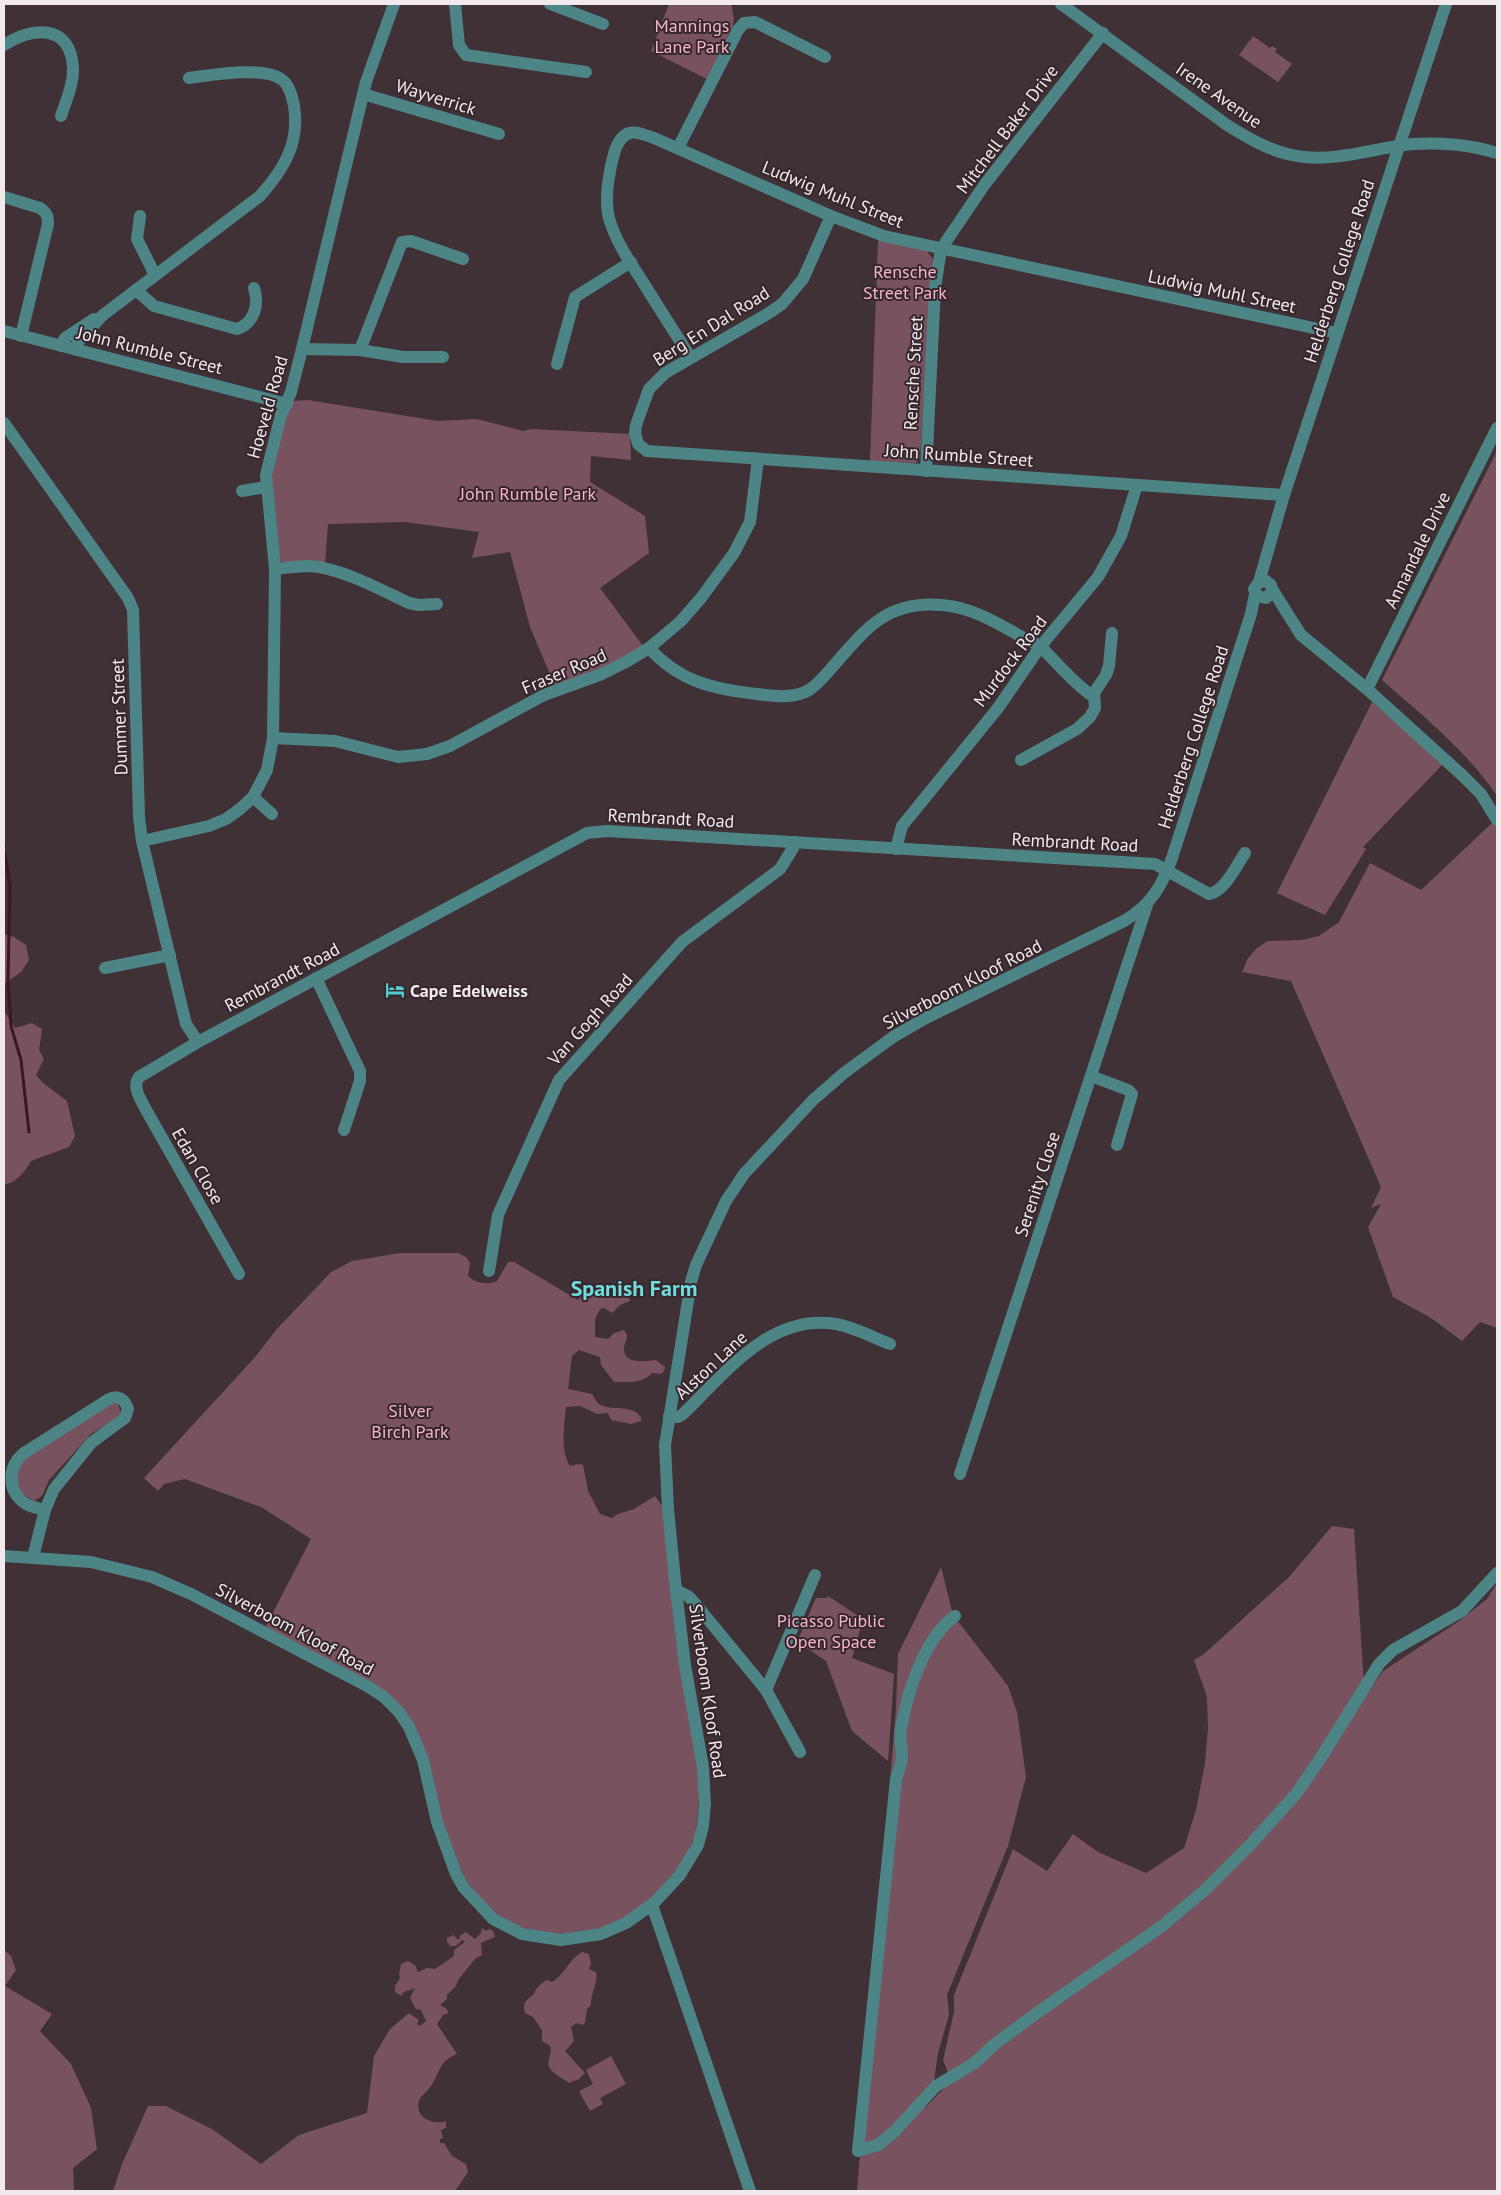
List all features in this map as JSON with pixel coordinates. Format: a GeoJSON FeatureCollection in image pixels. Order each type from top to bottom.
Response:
{"type":"FeatureCollection","features":[{"type":"Feature","properties":{"kind":"street","name":"Hoeveld Road"},"geometry":{"type":"LineString","coordinates":[[142,841],[217,823],[240,809],[253,797],[267,770],[274,738],[275,569],[266,487],[267,465],[281,415],[287,404],[302,349],[369,72],[394,4]]}},
{"type":"Feature","properties":{"kind":"street"},"geometry":{"type":"LineString","coordinates":[[455,4],[459,45],[466,55],[586,72]]}},
{"type":"Feature","properties":{"kind":"street"},"geometry":{"type":"LineString","coordinates":[[550,4],[603,24]]}},
{"type":"Feature","properties":{"kind":"street","name":"Irene Avenue"},"geometry":{"type":"LineString","coordinates":[[1061,4],[1226,125],[1251,140],[1280,153],[1318,158],[1414,144],[1480,148],[1497,153]]}},
{"type":"Feature","properties":{"kind":"street","name":"Helderberg College Road"},"geometry":{"type":"LineString","coordinates":[[1168,871],[1251,614],[1264,590],[1268,550],[1284,496],[1446,4]]}},
{"type":"Feature","properties":{"kind":"street"},"geometry":{"type":"LineString","coordinates":[[678,148],[738,30],[744,23],[755,22],[825,57]]}},
{"type":"Feature","properties":{"kind":"street"},"geometry":{"type":"LineString","coordinates":[[4,46],[29,34],[47,31],[54,33],[64,42],[71,56],[73,68],[61,116]]}},
{"type":"Feature","properties":{"kind":"street","name":"Mitchell Baker Drive"},"geometry":{"type":"LineString","coordinates":[[941,249],[985,184],[1103,34]]}},
{"type":"Feature","properties":{"kind":"street"},"geometry":{"type":"LineString","coordinates":[[77,350],[78,342],[103,315],[260,196],[278,176],[292,144],[295,130],[294,105],[290,90],[281,79],[266,75],[233,72],[189,78]]}},
{"type":"Feature","properties":{"kind":"street","name":"Wayverrick"},"geometry":{"type":"LineString","coordinates":[[364,94],[499,134]]}},
{"type":"Feature","properties":{"kind":"street","name":"Ludwig Muhl Street"},"geometry":{"type":"LineString","coordinates":[[690,357],[631,262],[612,228],[607,210],[610,178],[616,149],[624,136],[633,132],[678,148],[831,216],[884,236],[1337,333]]}},
{"type":"Feature","properties":{"kind":"street"},"geometry":{"type":"LineString","coordinates":[[4,197],[40,208],[48,217],[22,336]]}},
{"type":"Feature","properties":{"kind":"street"},"geometry":{"type":"LineString","coordinates":[[140,216],[137,240],[155,275]]}},
{"type":"Feature","properties":{"kind":"street","name":"Berg En Dal Road"},"geometry":{"type":"LineString","coordinates":[[636,442],[636,425],[649,389],[665,373],[690,357],[782,304],[802,280],[831,216]]}},
{"type":"Feature","properties":{"kind":"street"},"geometry":{"type":"LineString","coordinates":[[360,350],[402,242],[411,241],[463,260]]}},
{"type":"Feature","properties":{"kind":"street","name":"Rensche Street"},"geometry":{"type":"LineString","coordinates":[[926,470],[935,288],[941,249]]}},
{"type":"Feature","properties":{"kind":"street"},"geometry":{"type":"LineString","coordinates":[[557,364],[575,297],[631,262]]}},
{"type":"Feature","properties":{"kind":"street"},"geometry":{"type":"LineString","coordinates":[[136,290],[154,306],[237,329],[247,324],[252,317],[257,304],[254,288]]}},
{"type":"Feature","properties":{"kind":"street"},"geometry":{"type":"LineString","coordinates":[[61,346],[65,338],[87,322],[103,315]]}},
{"type":"Feature","properties":{"kind":"street","name":"John Rumble Street"},"geometry":{"type":"LineString","coordinates":[[4,331],[287,404]]}},
{"type":"Feature","properties":{"kind":"street"},"geometry":{"type":"LineString","coordinates":[[302,349],[360,350],[403,356],[443,357]]}},
{"type":"Feature","properties":{"kind":"street","name":"Dummer Street"},"geometry":{"type":"LineString","coordinates":[[4,423],[128,598],[133,610],[139,817],[142,841],[186,1024],[198,1042]]}},
{"type":"Feature","properties":{"kind":"street","name":"Annandale Drive"},"geometry":{"type":"LineString","coordinates":[[1367,689],[1497,428]]}},
{"type":"Feature","properties":{"kind":"street","name":"John Rumble Street"},"geometry":{"type":"LineString","coordinates":[[636,442],[647,451],[1284,496]]}},
{"type":"Feature","properties":{"kind":"street","name":"Fraser Road"},"geometry":{"type":"LineString","coordinates":[[274,738],[335,742],[398,756],[427,754],[450,746],[544,696],[608,672],[649,648],[681,621],[701,598],[740,544],[753,510],[758,459]]}},
{"type":"Feature","properties":{"kind":"street","name":"Murdock Road"},"geometry":{"type":"LineString","coordinates":[[896,849],[902,826],[998,708],[1040,647],[1106,564],[1127,521],[1137,485]]}},
{"type":"Feature","properties":{"kind":"street"},"geometry":{"type":"LineString","coordinates":[[242,491],[266,487]]}},
{"type":"Feature","properties":{"kind":"street"},"geometry":{"type":"LineString","coordinates":[[275,569],[310,566],[320,568],[351,578],[409,603],[419,605],[437,604]]}},
{"type":"Feature","properties":{"kind":"street"},"geometry":{"type":"LineString","coordinates":[[1264,590],[1283,608],[1301,635],[1367,689],[1471,784],[1481,794],[1497,820]]}},
{"type":"Feature","properties":{"kind":"street"},"geometry":{"type":"LineString","coordinates":[[649,648],[683,676],[706,686],[723,690],[777,696],[800,694],[813,688],[870,626],[892,612],[914,604],[942,605],[991,619],[1040,647],[1083,690],[1094,697]]}},
{"type":"Feature","properties":{"kind":"street"},"geometry":{"type":"LineString","coordinates":[[1021,760],[1085,723],[1095,708],[1094,697],[1109,666],[1112,633]]}},
{"type":"Feature","properties":{"kind":"street"},"geometry":{"type":"LineString","coordinates":[[1075,680],[1089,680],[1100,684]]}},
{"type":"Feature","properties":{"kind":"street"},"geometry":{"type":"LineString","coordinates":[[253,797],[272,814]]}},
{"type":"Feature","properties":{"kind":"street","name":"Rembrandt Road"},"geometry":{"type":"LineString","coordinates":[[142,1074],[316,978],[587,833],[606,831],[1155,864],[1212,894],[1227,880],[1245,853]]}},
{"type":"Feature","properties":{"kind":"street","name":"Van Gogh Road"},"geometry":{"type":"LineString","coordinates":[[489,1271],[498,1215],[559,1080],[682,942],[780,868],[793,848],[794,842]]}},
{"type":"Feature","properties":{"kind":"street","name":"Silverboom Kloof Road"},"geometry":{"type":"LineString","coordinates":[[4,1556],[71,1559],[111,1566],[172,1585],[343,1672],[384,1697],[399,1712],[417,1743],[437,1822],[456,1874],[478,1905],[492,1919],[509,1929],[548,1940],[588,1938],[614,1930],[652,1905],[674,1884],[692,1858],[703,1826],[705,1802],[702,1767],[685,1665],[676,1590],[666,1479],[665,1445],[688,1295],[696,1265],[733,1188],[801,1112],[833,1082],[900,1032],[1124,921],[1147,905],[1155,896],[1168,871]]}},
{"type":"Feature","properties":{"kind":"street","name":"Serenity Close"},"geometry":{"type":"LineString","coordinates":[[960,1474],[1147,905]]}},
{"type":"Feature","properties":{"kind":"street"},"geometry":{"type":"LineString","coordinates":[[104,968],[170,955]]}},
{"type":"Feature","properties":{"kind":"street"},"geometry":{"type":"LineString","coordinates":[[316,978],[360,1071],[360,1081],[344,1130]]}},
{"type":"Feature","properties":{"kind":"street","name":"Edan Close"},"geometry":{"type":"LineString","coordinates":[[142,1074],[136,1085],[145,1108],[240,1274]]}},
{"type":"Feature","properties":{"kind":"street"},"geometry":{"type":"LineString","coordinates":[[1091,1076],[1128,1090],[1132,1094],[1117,1145]]}},
{"type":"Feature","properties":{"kind":"street","name":"Alston Lane"},"geometry":{"type":"LineString","coordinates":[[669,1416],[678,1417],[682,1415],[749,1350],[767,1338],[788,1329],[810,1324],[834,1324],[846,1326],[890,1344]]}},
{"type":"Feature","properties":{"kind":"street"},"geometry":{"type":"LineString","coordinates":[[33,1557],[44,1510],[58,1483],[92,1443],[127,1416],[128,1409],[123,1400],[116,1397],[109,1399],[37,1444],[14,1463],[11,1474],[17,1494],[25,1504],[44,1510]]}},
{"type":"Feature","properties":{"kind":"street"},"geometry":{"type":"LineString","coordinates":[[955,1616],[940,1630],[916,1676],[908,1695],[900,1732],[902,1758],[896,1779],[858,2151],[878,2145],[895,2131],[936,2086],[973,2064],[995,2044],[1135,1946],[1188,1906],[1249,1846],[1296,1794],[1379,1664],[1393,1650],[1462,1611],[1497,1573]]}},
{"type":"Feature","properties":{"kind":"street"},"geometry":{"type":"LineString","coordinates":[[766,1690],[815,1576]]}},
{"type":"Feature","properties":{"kind":"street"},"geometry":{"type":"LineString","coordinates":[[676,1590],[693,1600],[766,1690],[800,1752]]}},
{"type":"Feature","properties":{"kind":"street"},"geometry":{"type":"LineString","coordinates":[[652,1905],[750,2191]]}},
{"type":"Feature","properties":{"kind":"green space","name":"Mannings Lane Park"},"geometry":{"type":"Polygon","coordinates":[[[669,4],[731,4],[734,18],[733,26],[707,79],[651,51],[669,4]]]}},
{"type":"Feature","properties":{"kind":"green space"},"geometry":{"type":"Polygon","coordinates":[[[1253,36],[1270,48],[1272,46],[1277,49],[1275,52],[1292,64],[1278,82],[1239,55],[1253,36]]]}},
{"type":"Feature","properties":{"kind":"green space","name":"Rensche Street Park"},"geometry":{"type":"Polygon","coordinates":[[[878,240],[926,250],[933,259],[920,458],[916,463],[870,462],[878,240]]]}},
{"type":"Feature","properties":{"kind":"green space","name":"John Rumble Park"},"geometry":{"type":"Polygon","coordinates":[[[308,400],[438,421],[477,419],[523,431],[531,429],[630,434],[631,460],[591,456],[590,482],[645,516],[649,553],[600,588],[643,646],[604,668],[555,686],[530,627],[510,552],[472,558],[479,532],[405,522],[328,524],[325,564],[284,563],[280,561],[271,468],[282,425],[293,401],[308,400]]]}},
{"type":"Feature","properties":{"kind":"green space"},"geometry":{"type":"Polygon","coordinates":[[[1497,451],[1497,796],[1485,779],[1458,749],[1382,680],[1497,451]]]}},
{"type":"Feature","properties":{"kind":"green space"},"geometry":{"type":"Polygon","coordinates":[[[1372,702],[1443,764],[1363,847],[1366,849],[1325,915],[1277,893],[1372,702]]]}},
{"type":"Feature","properties":{"kind":"green space"},"geometry":{"type":"Polygon","coordinates":[[[1492,823],[1497,824],[1497,1328],[1480,1322],[1462,1341],[1431,1318],[1393,1297],[1368,1227],[1381,1204],[1371,1208],[1381,1187],[1291,981],[1242,972],[1248,958],[1257,948],[1268,941],[1302,940],[1319,936],[1339,922],[1370,863],[1421,890],[1492,823]]]}},
{"type":"Feature","properties":{"kind":"green space"},"geometry":{"type":"Polygon","coordinates":[[[4,934],[14,937],[26,945],[29,960],[21,972],[4,984],[4,934]]]}},
{"type":"Feature","properties":{"kind":"green space"},"geometry":{"type":"Polygon","coordinates":[[[4,1011],[15,1028],[32,1023],[42,1029],[39,1050],[44,1059],[36,1075],[43,1083],[67,1101],[75,1136],[69,1147],[31,1161],[13,1182],[4,1184],[4,1011]]]}},
{"type":"Feature","properties":{"kind":"green space","name":"Silver Birch Park"},"geometry":{"type":"Polygon","coordinates":[[[400,1253],[458,1253],[466,1257],[470,1263],[468,1276],[477,1282],[497,1281],[508,1262],[514,1262],[578,1300],[588,1286],[603,1290],[611,1297],[623,1293],[629,1296],[630,1301],[620,1305],[612,1313],[604,1308],[600,1309],[595,1319],[595,1337],[608,1339],[614,1333],[624,1330],[627,1335],[624,1351],[629,1358],[638,1361],[656,1360],[665,1367],[661,1374],[652,1373],[639,1381],[614,1382],[601,1365],[600,1357],[579,1350],[572,1356],[568,1389],[592,1394],[598,1403],[604,1406],[632,1410],[641,1417],[641,1421],[631,1424],[611,1420],[608,1413],[597,1414],[580,1406],[566,1407],[564,1422],[564,1445],[567,1460],[570,1466],[583,1465],[588,1491],[600,1514],[612,1518],[634,1509],[655,1496],[662,1506],[676,1641],[692,1726],[700,1784],[696,1834],[681,1865],[644,1907],[607,1927],[549,1936],[508,1923],[483,1903],[467,1881],[453,1856],[409,1718],[266,1626],[311,1539],[261,1507],[185,1479],[164,1484],[158,1491],[144,1478],[256,1356],[276,1330],[331,1272],[352,1261],[400,1253]]]}},
{"type":"Feature","properties":{"kind":"green space"},"geometry":{"type":"Polygon","coordinates":[[[110,1401],[118,1404],[122,1415],[91,1434],[49,1480],[42,1496],[34,1501],[20,1492],[13,1477],[16,1464],[110,1401]]]}},
{"type":"Feature","properties":{"kind":"green space"},"geometry":{"type":"Polygon","coordinates":[[[1332,1526],[1354,1529],[1364,1685],[1370,1690],[1383,1671],[1459,1621],[1487,1599],[1497,1583],[1497,2191],[857,2191],[896,1708],[898,1654],[941,1567],[953,1615],[1008,1686],[1017,1712],[1026,1777],[1008,1846],[947,1995],[949,2015],[938,2053],[934,2081],[925,2108],[951,2081],[943,2060],[954,2012],[954,1995],[1013,1849],[1047,1871],[1073,1834],[1098,1852],[1146,1873],[1184,1848],[1196,1810],[1205,1763],[1208,1728],[1207,1697],[1194,1660],[1204,1654],[1290,1576],[1332,1526]]]}},
{"type":"Feature","properties":{"kind":"green space","name":"Picasso Public Open Space"},"geometry":{"type":"Polygon","coordinates":[[[828,1596],[863,1619],[852,1658],[894,1674],[888,1761],[852,1731],[826,1661],[797,1642],[816,1598],[827,1598],[828,1596]]]}},
{"type":"Feature","properties":{"kind":"green space"},"geometry":{"type":"Polygon","coordinates":[[[482,1928],[486,1931],[489,1929],[493,1931],[495,1937],[481,1943],[482,1955],[475,1959],[458,1980],[456,1986],[447,1995],[447,1999],[440,2005],[447,2009],[448,2013],[443,2015],[437,2024],[457,2054],[446,2060],[443,2064],[431,2086],[420,2099],[418,2107],[422,2116],[430,2121],[446,2121],[446,2128],[441,2130],[443,2138],[440,2139],[440,2143],[444,2143],[452,2156],[466,2164],[468,2172],[455,2191],[113,2191],[122,2164],[148,2106],[166,2106],[212,2129],[261,2164],[299,2135],[367,2113],[374,2056],[390,2029],[409,2013],[419,2020],[417,2024],[420,2026],[426,2021],[421,2010],[416,2009],[410,1998],[415,1988],[404,1992],[401,1996],[395,1992],[395,1986],[400,1978],[401,1964],[408,1961],[415,1965],[418,1972],[427,1968],[435,1969],[454,1956],[454,1950],[465,1942],[462,1940],[456,1946],[450,1946],[447,1938],[453,1935],[459,1940],[460,1936],[466,1932],[475,1939],[481,1933],[482,1928]]]}},
{"type":"Feature","properties":{"kind":"green space"},"geometry":{"type":"Polygon","coordinates":[[[4,1950],[11,1956],[16,1970],[5,1986],[52,2014],[40,2031],[71,2064],[91,2108],[97,2149],[73,2168],[74,2191],[4,2191],[4,1950]]]}},
{"type":"Feature","properties":{"kind":"green space"},"geometry":{"type":"Polygon","coordinates":[[[582,1952],[589,1954],[591,1964],[589,1969],[596,1972],[597,1976],[591,2005],[587,2009],[585,2023],[582,2025],[576,2023],[571,2027],[574,2041],[565,2051],[585,2073],[579,2079],[569,2083],[554,2073],[549,2067],[550,2046],[542,2041],[542,2030],[533,2017],[525,2013],[524,2004],[541,1984],[547,1980],[552,1982],[561,1975],[574,1958],[582,1952]]]}},
{"type":"Feature","properties":{"kind":"green space"},"geometry":{"type":"Polygon","coordinates":[[[611,2056],[626,2084],[600,2098],[603,2104],[590,2111],[579,2091],[593,2084],[586,2070],[611,2056]]]}},
{"type":"Feature","properties":{"kind":"waterway"},"geometry":{"type":"LineString","coordinates":[[5,854],[10,885],[8,980],[11,1026],[21,1060],[29,1132]]}},
{"type":"Feature","properties":{"kind":"place","name":"Cape Edelweiss"},"geometry":{"type":"Point","coordinates":[395,990]}},
{"type":"Feature","properties":{"kind":"district","name":"Spanish Farm"},"geometry":{"type":"Point","coordinates":[634,1288]}}]}
